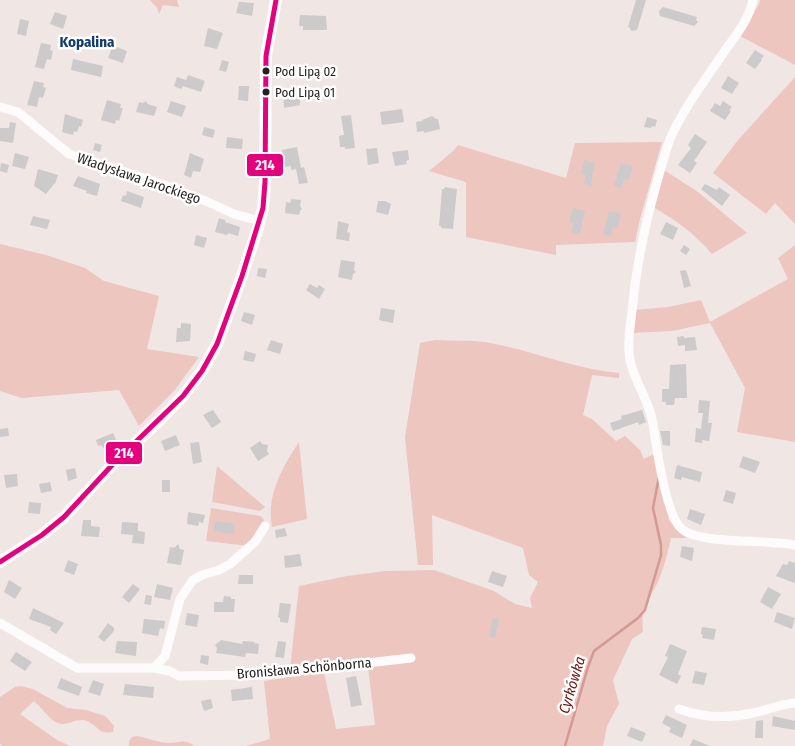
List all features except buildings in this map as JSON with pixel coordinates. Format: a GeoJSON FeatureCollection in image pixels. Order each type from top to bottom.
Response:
{"type":"FeatureCollection","features":[{"type":"Feature","properties":{"kind":"street"},"geometry":{"type":"LineString","coordinates":[[0,562],[42,535],[64,517],[114,463],[168,412],[193,384],[211,356],[224,329],[260,221],[265,182],[266,56],[276,0]]}},
{"type":"Feature","properties":{"kind":"street"},"geometry":{"type":"LineString","coordinates":[[753,0],[744,23],[677,124],[670,139],[645,227],[634,285],[628,349],[630,362],[653,422],[655,445],[668,504],[680,528],[688,534],[705,538],[772,541],[795,545]]}},
{"type":"Feature","properties":{"kind":"street","name":"Władysława Jarockiego"},"geometry":{"type":"LineString","coordinates":[[0,107],[18,112],[69,154],[153,181],[234,214],[260,221]]}},
{"type":"Feature","properties":{"kind":"street"},"geometry":{"type":"LineString","coordinates":[[154,668],[165,656],[180,599],[192,580],[230,564],[255,542],[265,526]]}},
{"type":"Feature","properties":{"kind":"street","name":"Bronisława Schönborna"},"geometry":{"type":"LineString","coordinates":[[0,622],[77,668],[154,668],[169,671],[179,676],[260,675],[411,658]]}},
{"type":"Feature","properties":{"kind":"street"},"geometry":{"type":"LineString","coordinates":[[679,709],[694,715],[712,718],[736,716],[795,703]]}},
{"type":"Feature","properties":{"kind":"shaded area"},"geometry":{"type":"Polygon","coordinates":[[[150,0],[177,0],[179,7],[163,5],[159,14],[157,8],[150,0]]]}},
{"type":"Feature","properties":{"kind":"shaded area"},"geometry":{"type":"Polygon","coordinates":[[[760,0],[795,0],[795,65],[740,36],[760,0]]]}},
{"type":"Feature","properties":{"kind":"shaded area"},"geometry":{"type":"Polygon","coordinates":[[[795,77],[795,224],[775,203],[766,214],[713,173],[738,140],[795,77]]]}},
{"type":"Feature","properties":{"kind":"shaded area"},"geometry":{"type":"Polygon","coordinates":[[[662,142],[635,242],[556,245],[556,255],[466,237],[466,182],[429,171],[458,145],[566,178],[575,143],[662,142]]]}},
{"type":"Feature","properties":{"kind":"shaded area"},"geometry":{"type":"Polygon","coordinates":[[[664,170],[698,192],[747,233],[712,254],[685,228],[653,207],[664,170]]]}},
{"type":"Feature","properties":{"kind":"shaded area"},"geometry":{"type":"Polygon","coordinates":[[[0,244],[46,255],[85,268],[104,281],[159,296],[147,349],[199,357],[174,391],[139,426],[119,390],[22,398],[0,391],[0,244]]]}},
{"type":"Feature","properties":{"kind":"shaded area"},"geometry":{"type":"Polygon","coordinates":[[[795,245],[795,442],[737,432],[745,388],[710,323],[672,331],[632,333],[634,310],[668,307],[701,300],[710,322],[788,279],[778,258],[795,245]]]}},
{"type":"Feature","properties":{"kind":"shaded area"},"geometry":{"type":"Polygon","coordinates":[[[435,340],[473,341],[502,345],[585,368],[619,373],[619,378],[592,375],[583,415],[592,419],[616,441],[625,436],[640,450],[644,459],[654,454],[669,520],[686,538],[671,538],[660,577],[645,608],[642,622],[643,632],[632,639],[613,680],[619,704],[607,726],[603,746],[246,746],[270,739],[264,681],[324,672],[336,729],[375,725],[368,667],[290,669],[299,586],[347,576],[386,571],[434,570],[494,591],[515,604],[532,608],[530,598],[538,582],[529,575],[523,548],[432,515],[433,565],[418,565],[405,437],[420,343],[435,340]]]}},
{"type":"Feature","properties":{"kind":"shaded area"},"geometry":{"type":"Polygon","coordinates":[[[299,442],[307,519],[272,527],[271,504],[273,493],[281,472],[299,442]]]}},
{"type":"Feature","properties":{"kind":"shaded area"},"geometry":{"type":"Polygon","coordinates":[[[217,466],[265,507],[260,511],[212,502],[217,466]]]}},
{"type":"Feature","properties":{"kind":"shaded area"},"geometry":{"type":"Polygon","coordinates":[[[211,508],[261,516],[264,520],[263,527],[249,546],[206,541],[211,508]]]}},
{"type":"Feature","properties":{"kind":"shaded area"},"geometry":{"type":"Polygon","coordinates":[[[21,686],[33,689],[67,708],[86,710],[105,716],[114,726],[113,732],[102,731],[85,720],[63,724],[58,723],[51,719],[34,701],[20,714],[57,740],[70,746],[2,746],[0,743],[0,697],[15,687],[21,686]]]}},
{"type":"Feature","properties":{"kind":"shaded area"},"geometry":{"type":"Polygon","coordinates":[[[137,736],[166,743],[185,742],[194,746],[129,746],[129,741],[132,737],[137,736]]]}},
{"type":"Feature","properties":{"kind":"waterway","name":"Cyrkówka"},"geometry":{"type":"LineString","coordinates":[[565,746],[594,651],[638,618],[645,610],[661,555],[661,545],[653,508],[659,477]]}},
{"type":"Feature","properties":{"kind":"transit line","name":"214"},"geometry":{"type":"LineString","coordinates":[[0,562],[42,535],[64,517],[114,463],[183,396],[202,371],[217,344],[242,276],[263,208],[266,56],[276,0]]}},
{"type":"Feature","properties":{"kind":"place","name":"Pod Lipą 02"},"geometry":{"type":"Point","coordinates":[266,71]}},
{"type":"Feature","properties":{"kind":"place","name":"Pod Lipą 01"},"geometry":{"type":"Point","coordinates":[266,92]}},
{"type":"Feature","properties":{"kind":"district","name":"Kopalina"},"geometry":{"type":"Point","coordinates":[87,42]}}]}
